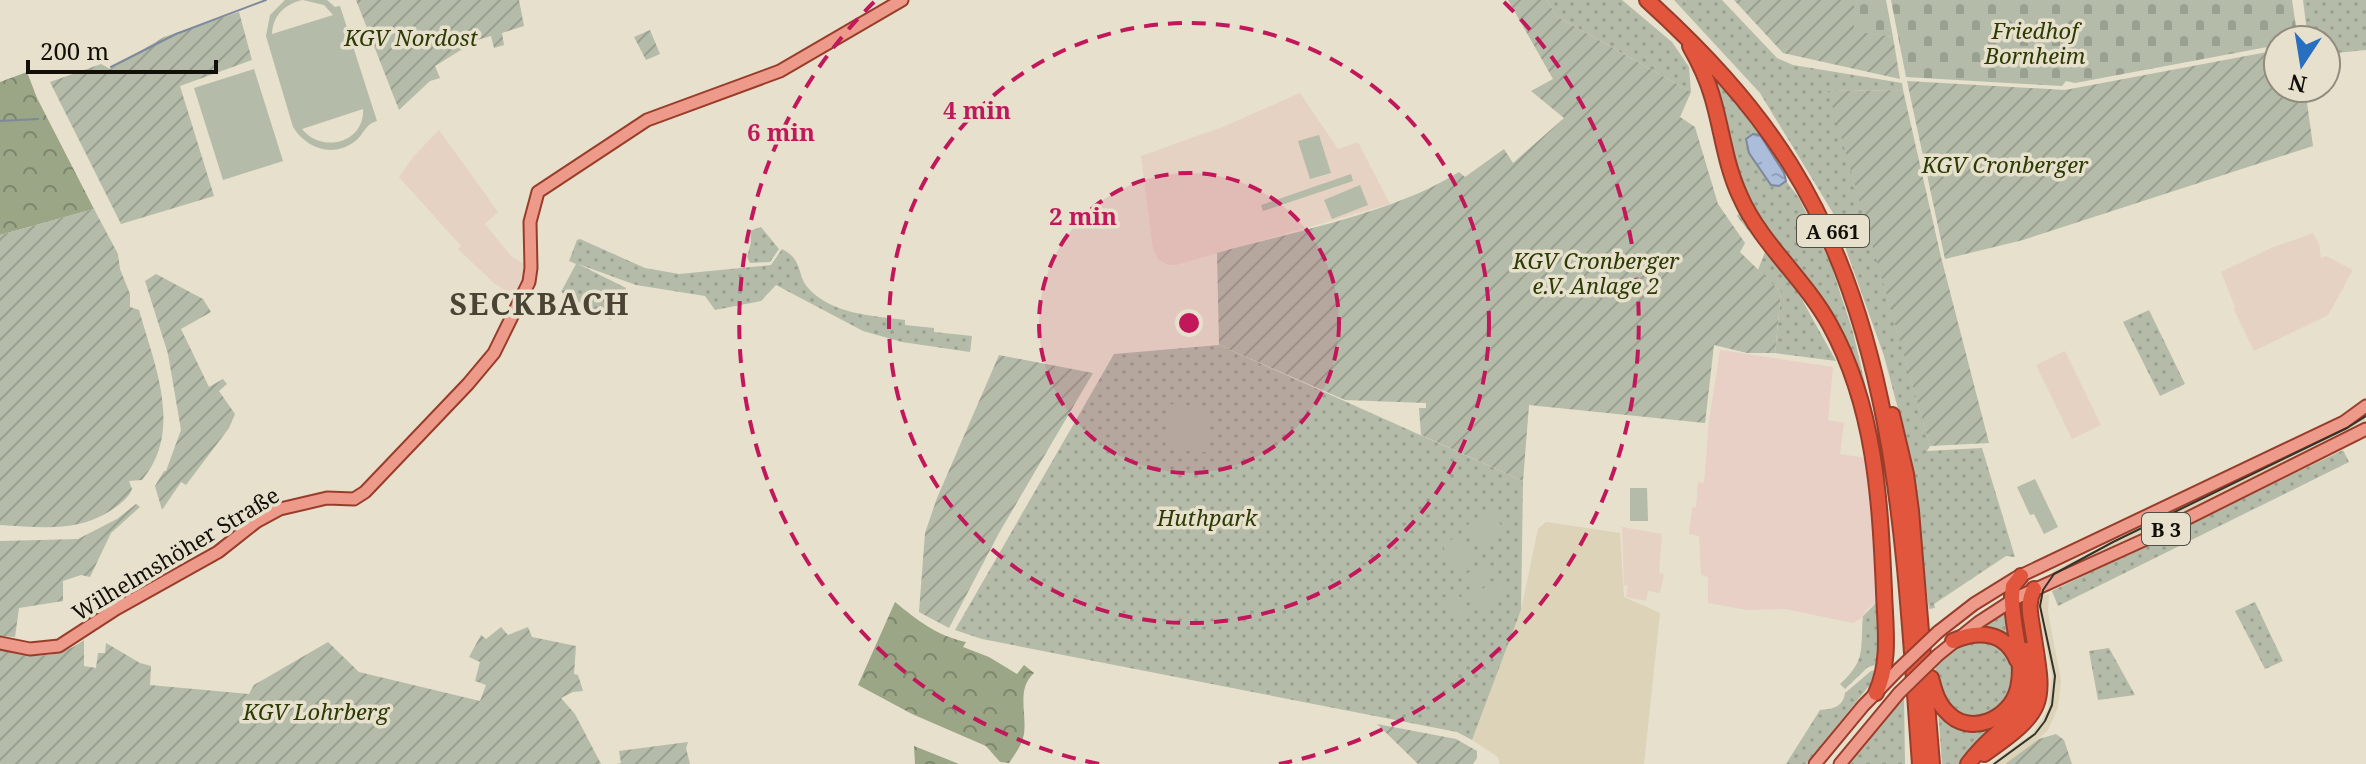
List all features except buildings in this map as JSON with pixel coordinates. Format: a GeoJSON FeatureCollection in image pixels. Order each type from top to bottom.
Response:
{"type":"FeatureCollection","features":[{"type":"Feature","properties":{"kind":"highway","name":"A 661"},"geometry":{"type":"LineString","coordinates":[[1647,0],[1739,93],[1792,168],[1825,232],[1855,308],[1884,416],[1895,477],[1920,764]]}},
{"type":"Feature","properties":{"kind":"highway","name":"A 661"},"geometry":{"type":"LineString","coordinates":[[1660,0],[1737,77],[1768,117],[1808,181],[1845,259],[1875,352],[1906,474],[1932,764]]}},
{"type":"Feature","properties":{"kind":"highway"},"geometry":{"type":"LineString","coordinates":[[1682,32],[1707,80],[1733,181],[1746,210],[1823,314],[1843,352],[1859,394],[1875,471],[1883,586],[1885,667],[1876,693]]}},
{"type":"Feature","properties":{"kind":"highway"},"geometry":{"type":"LineString","coordinates":[[1922,642],[1934,690],[1949,715],[1967,724],[1997,718],[2010,706],[2018,690],[2019,668],[2010,594],[2021,576]]}},
{"type":"Feature","properties":{"kind":"highway"},"geometry":{"type":"LineString","coordinates":[[1970,764],[2022,726],[2038,701],[2040,674],[2029,606],[2034,589]]}},
{"type":"Feature","properties":{"kind":"highway"},"geometry":{"type":"LineString","coordinates":[[1970,764],[1981,747],[2019,712],[2029,692],[2030,672],[2010,594]]}},
{"type":"Feature","properties":{"kind":"highway"},"geometry":{"type":"LineString","coordinates":[[1953,641],[1972,634],[1993,635],[2010,649],[2019,668]]}},
{"type":"Feature","properties":{"kind":"highway"},"geometry":{"type":"LineString","coordinates":[[1911,764],[1916,709]]}},
{"type":"Feature","properties":{"kind":"main road","name":"Wilhelmshöher Straße"},"geometry":{"type":"LineString","coordinates":[[0,643],[30,649],[59,646],[116,609],[218,552],[256,522],[280,509],[315,499],[358,498],[381,478],[494,353],[528,285],[531,268],[530,222],[538,192],[647,120],[780,71],[902,0]]}},
{"type":"Feature","properties":{"kind":"main road","name":"B 3"},"geometry":{"type":"LineString","coordinates":[[2021,576],[2344,422],[2366,406]]}},
{"type":"Feature","properties":{"kind":"main road","name":"B 3"},"geometry":{"type":"LineString","coordinates":[[2034,589],[2130,546],[2366,429]]}},
{"type":"Feature","properties":{"kind":"main road"},"geometry":{"type":"LineString","coordinates":[[1815,764],[1876,693],[1938,632],[2010,594],[2034,589]]}},
{"type":"Feature","properties":{"kind":"main road"},"geometry":{"type":"LineString","coordinates":[[1840,764],[1899,693],[1953,641],[2010,594]]}},
{"type":"Feature","properties":{"kind":"shaded area"},"geometry":{"type":"Polygon","coordinates":[[[1300,93],[1338,149],[1358,142],[1390,204],[1176,265],[1168,265],[1158,259],[1153,249],[1141,156],[1225,126],[1300,93]]]}},
{"type":"Feature","properties":{"kind":"shaded area"},"geometry":{"type":"Polygon","coordinates":[[[439,130],[498,212],[485,224],[511,256],[526,265],[517,298],[495,284],[458,249],[461,246],[399,177],[439,130]]]}},
{"type":"Feature","properties":{"kind":"shaded area"},"geometry":{"type":"Polygon","coordinates":[[[2313,233],[2321,258],[2326,256],[2353,270],[2328,315],[2254,351],[2234,310],[2221,272],[2271,248],[2313,233]]]}},
{"type":"Feature","properties":{"kind":"shaded area"},"geometry":{"type":"Polygon","coordinates":[[[1720,350],[1833,367],[1828,420],[1844,423],[1840,454],[1866,458],[1867,469],[1877,602],[1853,623],[1785,609],[1747,610],[1708,603],[1708,577],[1701,575],[1699,536],[1689,534],[1698,482],[1704,483],[1709,421],[1720,350]]]}},
{"type":"Feature","properties":{"kind":"shaded area"},"geometry":{"type":"Polygon","coordinates":[[[2065,351],[2101,425],[2072,439],[2036,365],[2065,351]]]}},
{"type":"Feature","properties":{"kind":"shaded area"},"geometry":{"type":"Polygon","coordinates":[[[2365,412],[2365,423],[2355,430],[2046,582],[2054,570],[2343,429],[2365,412]]]}},
{"type":"Feature","properties":{"kind":"shaded area"},"geometry":{"type":"Polygon","coordinates":[[[1546,522],[1620,533],[1624,597],[1660,613],[1644,764],[1500,764],[1498,757],[1472,740],[1521,610],[1538,529],[1546,522]]]}},
{"type":"Feature","properties":{"kind":"shaded area"},"geometry":{"type":"Polygon","coordinates":[[[1622,527],[1662,534],[1659,573],[1664,574],[1660,593],[1648,591],[1646,601],[1626,597],[1628,586],[1624,585],[1622,527]]]}},
{"type":"Feature","properties":{"kind":"shaded area"},"geometry":{"type":"Polygon","coordinates":[[[2049,594],[2048,612],[2061,680],[2058,707],[2048,730],[2033,744],[2005,764],[1990,764],[2033,733],[2048,709],[2052,676],[2038,606],[2039,597],[2049,594]]]}},
{"type":"Feature","properties":{"kind":"green space"},"geometry":{"type":"Polygon","coordinates":[[[285,0],[302,0],[281,12],[272,34],[333,15],[324,5],[303,0],[327,0],[335,7],[340,6],[377,121],[346,147],[328,150],[312,145],[293,127],[266,36],[270,15],[285,0]],[[363,109],[302,129],[310,137],[331,143],[350,137],[362,121],[363,109]]]}},
{"type":"Feature","properties":{"kind":"green space","name":"KGV Nordost"},"geometry":{"type":"Polygon","coordinates":[[[356,0],[519,0],[524,26],[502,33],[504,45],[494,48],[491,36],[477,40],[435,66],[440,78],[430,81],[399,110],[356,0]]]}},
{"type":"Feature","properties":{"kind":"green space","name":"KGV Cronberger e.V. Anlage 2"},"geometry":{"type":"Polygon","coordinates":[[[1508,0],[1547,0],[1556,16],[1691,92],[1680,117],[1695,127],[1718,204],[1745,243],[1740,252],[1781,292],[1775,353],[1747,353],[1714,345],[1705,423],[1529,405],[1523,481],[1421,435],[1419,408],[1426,408],[1426,403],[1345,400],[1219,345],[1217,253],[1374,210],[1459,172],[1465,177],[1504,149],[1513,163],[1564,118],[1531,91],[1553,79],[1508,0]]]}},
{"type":"Feature","properties":{"kind":"green space"},"geometry":{"type":"Polygon","coordinates":[[[1547,0],[1622,0],[1672,42],[1689,67],[1691,92],[1556,16],[1547,0]]]}},
{"type":"Feature","properties":{"kind":"green space"},"geometry":{"type":"Polygon","coordinates":[[[1674,0],[1722,0],[1777,58],[1793,65],[1902,83],[1903,90],[1829,91],[1930,446],[1927,451],[1982,448],[2015,557],[2006,556],[1934,604],[1935,608],[1929,609],[1906,439],[1884,356],[1833,213],[1760,93],[1674,0]]]}},
{"type":"Feature","properties":{"kind":"green space"},"geometry":{"type":"Polygon","coordinates":[[[1734,0],[1854,0],[1854,31],[1893,37],[1900,79],[1783,53],[1734,0]]]}},
{"type":"Feature","properties":{"kind":"green space"},"geometry":{"type":"Polygon","coordinates":[[[1854,0],[1886,0],[1893,37],[1854,32],[1854,0]]]}},
{"type":"Feature","properties":{"kind":"green space","name":"Friedhof Bornheim"},"geometry":{"type":"Polygon","coordinates":[[[1891,0],[2292,0],[2296,24],[2262,24],[2262,48],[2075,83],[2066,81],[2062,86],[1906,77],[1891,0]]]}},
{"type":"Feature","properties":{"kind":"green space"},"geometry":{"type":"Polygon","coordinates":[[[2303,0],[2366,0],[2366,50],[2342,52],[2342,24],[2306,24],[2303,0]]]}},
{"type":"Feature","properties":{"kind":"green space"},"geometry":{"type":"Polygon","coordinates":[[[239,12],[252,60],[180,86],[214,196],[121,224],[50,82],[101,64],[110,69],[164,37],[239,12]]]}},
{"type":"Feature","properties":{"kind":"green space"},"geometry":{"type":"Polygon","coordinates":[[[650,30],[660,54],[646,60],[634,37],[650,30]]]}},
{"type":"Feature","properties":{"kind":"green space","name":"KGV Cronberger"},"geometry":{"type":"Polygon","coordinates":[[[2262,53],[2262,104],[2307,104],[2313,146],[2023,240],[1945,259],[1907,81],[2065,90],[2262,53]]]}},
{"type":"Feature","properties":{"kind":"green space"},"geometry":{"type":"Polygon","coordinates":[[[254,69],[283,161],[223,180],[194,88],[254,69]]]}},
{"type":"Feature","properties":{"kind":"green space"},"geometry":{"type":"Polygon","coordinates":[[[27,72],[37,98],[94,209],[0,235],[0,82],[27,72]]]}},
{"type":"Feature","properties":{"kind":"green space"},"geometry":{"type":"Polygon","coordinates":[[[1713,75],[1760,135],[1753,134],[1746,139],[1749,153],[1771,184],[1779,186],[1786,181],[1799,198],[1830,262],[1853,332],[1873,418],[1856,369],[1820,302],[1754,210],[1736,171],[1713,75]]]}},
{"type":"Feature","properties":{"kind":"green space"},"geometry":{"type":"Polygon","coordinates":[[[1903,90],[1941,257],[1989,443],[1930,446],[1828,91],[1903,90]]]}},
{"type":"Feature","properties":{"kind":"green space"},"geometry":{"type":"Polygon","coordinates":[[[1319,135],[1331,173],[1310,179],[1298,141],[1319,135]]]}},
{"type":"Feature","properties":{"kind":"green space"},"geometry":{"type":"Polygon","coordinates":[[[1351,174],[1353,181],[1263,211],[1261,205],[1351,174]]]}},
{"type":"Feature","properties":{"kind":"green space"},"geometry":{"type":"Polygon","coordinates":[[[1360,185],[1368,205],[1332,219],[1324,200],[1360,185]]]}},
{"type":"Feature","properties":{"kind":"green space"},"geometry":{"type":"Polygon","coordinates":[[[94,209],[118,254],[130,294],[130,307],[139,310],[158,374],[163,418],[155,461],[142,480],[129,481],[132,489],[126,499],[97,518],[70,526],[0,525],[0,235],[94,209]]]}},
{"type":"Feature","properties":{"kind":"green space"},"geometry":{"type":"Polygon","coordinates":[[[1739,213],[1795,287],[1836,361],[1775,353],[1781,292],[1758,270],[1765,252],[1737,216],[1739,213]]]}},
{"type":"Feature","properties":{"kind":"green space"},"geometry":{"type":"Polygon","coordinates":[[[761,227],[779,249],[770,262],[750,263],[747,257],[750,231],[761,227]]]}},
{"type":"Feature","properties":{"kind":"green space"},"geometry":{"type":"Polygon","coordinates":[[[580,239],[645,268],[679,274],[771,265],[782,249],[794,258],[809,289],[829,304],[854,312],[905,320],[905,325],[934,328],[934,332],[972,336],[970,352],[902,342],[863,331],[776,285],[761,301],[715,310],[705,296],[636,285],[578,264],[626,288],[611,320],[561,292],[576,264],[569,261],[580,239]]]}},
{"type":"Feature","properties":{"kind":"green space"},"geometry":{"type":"Polygon","coordinates":[[[156,274],[203,299],[211,312],[181,329],[209,387],[223,379],[227,384],[219,391],[235,414],[229,428],[186,485],[181,482],[162,510],[155,486],[166,471],[181,430],[168,354],[145,281],[156,274]]]}},
{"type":"Feature","properties":{"kind":"green space"},"geometry":{"type":"Polygon","coordinates":[[[2149,310],[2185,384],[2160,396],[2123,322],[2149,310]]]}},
{"type":"Feature","properties":{"kind":"green space","name":"Huthpark"},"geometry":{"type":"Polygon","coordinates":[[[1219,345],[1523,481],[1521,610],[1472,740],[1457,732],[982,639],[955,630],[1114,354],[1219,345]]]}},
{"type":"Feature","properties":{"kind":"green space"},"geometry":{"type":"Polygon","coordinates":[[[999,355],[1093,373],[999,533],[949,628],[919,612],[925,533],[999,355]]]}},
{"type":"Feature","properties":{"kind":"green space"},"geometry":{"type":"Polygon","coordinates":[[[1168,404],[1209,407],[1206,452],[1165,449],[1168,404]]]}},
{"type":"Feature","properties":{"kind":"green space"},"geometry":{"type":"Polygon","coordinates":[[[2343,450],[2349,462],[2058,606],[2052,591],[2343,450]]]}},
{"type":"Feature","properties":{"kind":"green space"},"geometry":{"type":"Polygon","coordinates":[[[2035,479],[2058,527],[2044,534],[2034,514],[2030,515],[2017,487],[2035,479]]]}},
{"type":"Feature","properties":{"kind":"green space"},"geometry":{"type":"Polygon","coordinates":[[[1630,488],[1647,488],[1648,521],[1630,521],[1630,488]]]}},
{"type":"Feature","properties":{"kind":"green space"},"geometry":{"type":"Polygon","coordinates":[[[136,504],[140,507],[111,533],[90,577],[81,575],[63,581],[63,601],[19,608],[15,637],[0,636],[0,541],[78,539],[117,519],[136,504]]]}},
{"type":"Feature","properties":{"kind":"green space"},"geometry":{"type":"Polygon","coordinates":[[[1489,509],[1504,529],[1481,546],[1465,527],[1489,509]]]}},
{"type":"Feature","properties":{"kind":"green space"},"geometry":{"type":"Polygon","coordinates":[[[1456,536],[1475,560],[1461,571],[1443,547],[1456,536]]]}},
{"type":"Feature","properties":{"kind":"green space"},"geometry":{"type":"Polygon","coordinates":[[[1486,559],[1496,572],[1472,591],[1462,578],[1486,559]]]}},
{"type":"Feature","properties":{"kind":"green space"},"geometry":{"type":"Polygon","coordinates":[[[1496,579],[1506,592],[1478,612],[1469,599],[1496,579]]]}},
{"type":"Feature","properties":{"kind":"green space"},"geometry":{"type":"Polygon","coordinates":[[[1454,590],[1474,613],[1461,624],[1441,600],[1454,590]]]}},
{"type":"Feature","properties":{"kind":"green space"},"geometry":{"type":"Polygon","coordinates":[[[1878,601],[1880,664],[1868,667],[1845,689],[1840,684],[1858,660],[1863,616],[1878,601]]]}},
{"type":"Feature","properties":{"kind":"green space"},"geometry":{"type":"Polygon","coordinates":[[[895,602],[919,621],[966,642],[963,647],[989,657],[1017,674],[1024,665],[1034,673],[1025,686],[1023,738],[1009,763],[1000,762],[986,746],[912,714],[858,685],[895,602]]]}},
{"type":"Feature","properties":{"kind":"green space"},"geometry":{"type":"Polygon","coordinates":[[[2255,602],[2283,661],[2265,669],[2235,611],[2255,602]]]}},
{"type":"Feature","properties":{"kind":"green space"},"geometry":{"type":"Polygon","coordinates":[[[2008,609],[2014,649],[1971,633],[2008,609]]]}},
{"type":"Feature","properties":{"kind":"green space","name":"KGV Lohrberg"},"geometry":{"type":"Polygon","coordinates":[[[501,627],[508,635],[528,627],[532,637],[576,646],[574,674],[578,675],[583,691],[561,698],[575,714],[601,764],[0,764],[0,649],[23,654],[54,654],[84,640],[84,666],[96,668],[98,653],[105,653],[106,643],[151,666],[150,685],[249,694],[254,685],[328,642],[359,672],[480,701],[486,685],[475,681],[480,662],[469,657],[481,635],[486,639],[501,627]]]}},
{"type":"Feature","properties":{"kind":"green space"},"geometry":{"type":"Polygon","coordinates":[[[1993,639],[2014,661],[2016,685],[1992,717],[1961,719],[1938,692],[1935,665],[1964,642],[1993,639]]]}},
{"type":"Feature","properties":{"kind":"green space"},"geometry":{"type":"Polygon","coordinates":[[[2109,648],[2135,695],[2098,700],[2089,651],[2109,648]]]}},
{"type":"Feature","properties":{"kind":"green space"},"geometry":{"type":"Polygon","coordinates":[[[1879,669],[1877,676],[1806,764],[1786,764],[1820,710],[1837,706],[1845,693],[1871,671],[1879,669]]]}},
{"type":"Feature","properties":{"kind":"green space"},"geometry":{"type":"Polygon","coordinates":[[[2027,689],[1964,764],[1942,764],[1938,708],[1968,728],[2027,689]]]}},
{"type":"Feature","properties":{"kind":"green space"},"geometry":{"type":"Polygon","coordinates":[[[1904,697],[1905,764],[1850,764],[1904,697]]]}},
{"type":"Feature","properties":{"kind":"green space"},"geometry":{"type":"Polygon","coordinates":[[[1377,724],[1456,739],[1477,751],[1477,758],[1473,764],[1418,764],[1377,724]]]}},
{"type":"Feature","properties":{"kind":"green space"},"geometry":{"type":"Polygon","coordinates":[[[2056,734],[2064,740],[2072,764],[2005,764],[2039,739],[2056,734]]]}},
{"type":"Feature","properties":{"kind":"green space"},"geometry":{"type":"Polygon","coordinates":[[[688,742],[686,748],[690,764],[617,764],[621,763],[619,751],[688,742]]]}},
{"type":"Feature","properties":{"kind":"green space"},"geometry":{"type":"Polygon","coordinates":[[[914,746],[959,764],[915,764],[914,746]]]}},
{"type":"Feature","properties":{"kind":"water"},"geometry":{"type":"Polygon","coordinates":[[[1753,134],[1760,135],[1784,173],[1786,181],[1779,186],[1771,185],[1749,153],[1746,139],[1753,134]]]}},
{"type":"Feature","properties":{"kind":"waterway"},"geometry":{"type":"LineString","coordinates":[[111,67],[176,34],[266,0]]}},
{"type":"Feature","properties":{"kind":"waterway"},"geometry":{"type":"LineString","coordinates":[[0,121],[38,119]]}},
{"type":"Feature","properties":{"kind":"tram line"},"geometry":{"type":"LineString","coordinates":[[1994,764],[2035,734],[2052,705],[2055,676],[2040,606],[2043,590],[2054,574],[2366,416]]}},
{"type":"Feature","properties":{"kind":"district","name":"SECKBACH"},"geometry":{"type":"Point","coordinates":[540,303]}}]}
